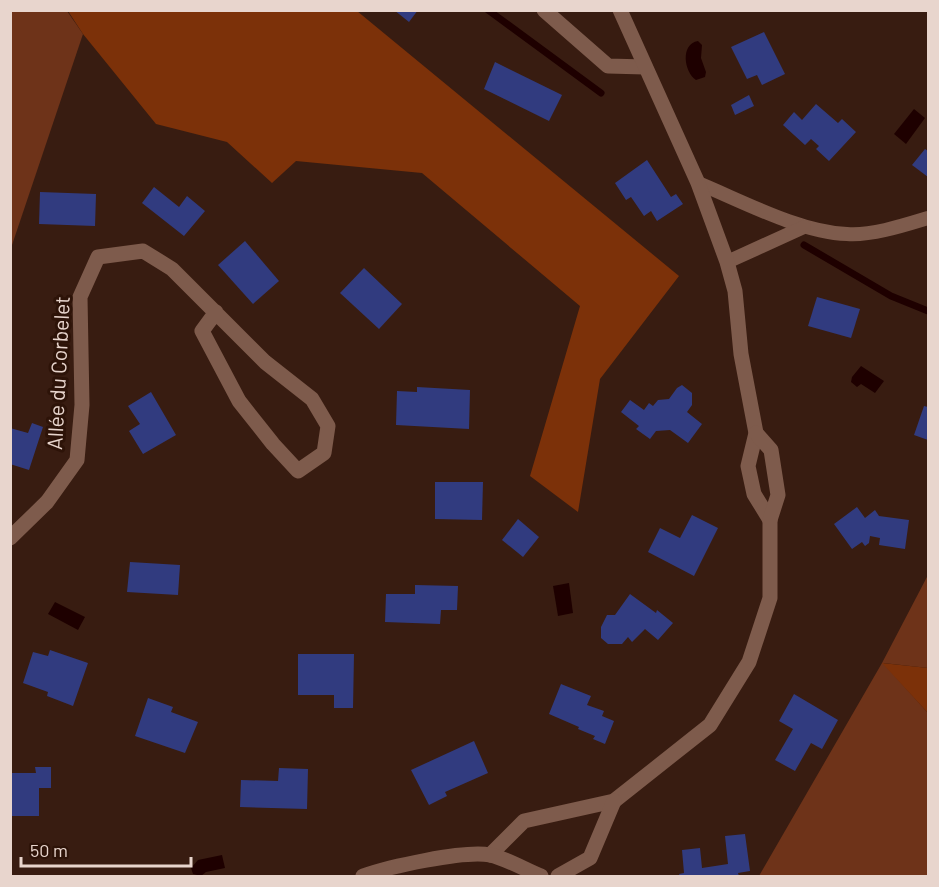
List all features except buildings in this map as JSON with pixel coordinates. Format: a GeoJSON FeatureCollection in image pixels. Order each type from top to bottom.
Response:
{"type":"FeatureCollection","features":[{"type":"Feature","properties":{"kind":"street"},"geometry":{"type":"LineString","coordinates":[[544,10],[608,66],[645,67]]}},
{"type":"Feature","properties":{"kind":"street"},"geometry":{"type":"LineString","coordinates":[[620,10],[698,183],[727,262],[735,291],[741,354],[756,433],[748,466],[754,494],[770,520]]}},
{"type":"Feature","properties":{"kind":"street","name":"Allée du Corbelet"},"geometry":{"type":"LineString","coordinates":[[10,538],[47,502],[77,460],[82,405],[80,297],[98,257],[142,251],[172,268],[216,312],[265,362],[312,399],[328,426],[324,453],[298,471],[239,401],[202,331],[216,312]]}},
{"type":"Feature","properties":{"kind":"street"},"geometry":{"type":"LineString","coordinates":[[490,855],[524,821],[614,801],[710,725],[749,662],[770,598],[770,520],[778,495],[771,450],[756,433]]}},
{"type":"Feature","properties":{"kind":"street"},"geometry":{"type":"LineString","coordinates":[[558,876],[590,858],[614,801]]}},
{"type":"Feature","properties":{"kind":"street"},"geometry":{"type":"LineString","coordinates":[[363,876],[377,871],[455,856],[490,855],[541,876]]}},
{"type":"Feature","properties":{"kind":"lane"},"geometry":{"type":"LineString","coordinates":[[698,183],[804,227],[848,235],[894,228],[928,218]]}},
{"type":"Feature","properties":{"kind":"lane"},"geometry":{"type":"LineString","coordinates":[[727,262],[804,227]]}},
{"type":"Feature","properties":{"kind":"shaded area"},"geometry":{"type":"Polygon","coordinates":[[[11,11],[67,11],[83,34],[11,248],[11,11]]]}},
{"type":"Feature","properties":{"kind":"shaded area"},"geometry":{"type":"Polygon","coordinates":[[[68,11],[357,11],[679,276],[600,379],[578,512],[530,476],[580,306],[422,173],[296,161],[272,183],[227,142],[156,124],[83,34],[68,11]]]}},
{"type":"Feature","properties":{"kind":"shaded area"},"geometry":{"type":"Polygon","coordinates":[[[698,41],[702,45],[701,58],[706,72],[705,77],[696,80],[689,71],[686,53],[692,43],[698,41]]]}},
{"type":"Feature","properties":{"kind":"shaded area"},"geometry":{"type":"Polygon","coordinates":[[[914,109],[925,118],[906,144],[894,134],[914,109]]]}},
{"type":"Feature","properties":{"kind":"shaded area"},"geometry":{"type":"Polygon","coordinates":[[[861,366],[884,381],[875,393],[861,384],[857,387],[851,382],[852,377],[861,366]]]}},
{"type":"Feature","properties":{"kind":"shaded area"},"geometry":{"type":"Polygon","coordinates":[[[928,575],[928,668],[883,663],[928,713],[928,876],[759,876],[882,663],[928,575]]]}},
{"type":"Feature","properties":{"kind":"shaded area"},"geometry":{"type":"Polygon","coordinates":[[[569,583],[573,613],[558,616],[553,586],[569,583]]]}},
{"type":"Feature","properties":{"kind":"shaded area"},"geometry":{"type":"Polygon","coordinates":[[[55,602],[85,617],[78,630],[48,614],[55,602]]]}},
{"type":"Feature","properties":{"kind":"shaded area"},"geometry":{"type":"Polygon","coordinates":[[[882,663],[928,668],[928,713],[882,663]]]}},
{"type":"Feature","properties":{"kind":"shaded area"},"geometry":{"type":"Polygon","coordinates":[[[222,855],[225,868],[206,872],[201,876],[193,874],[191,868],[198,860],[222,855]]]}},
{"type":"Feature","properties":{"kind":"waterway"},"geometry":{"type":"LineString","coordinates":[[488,10],[601,93]]}},
{"type":"Feature","properties":{"kind":"waterway"},"geometry":{"type":"LineString","coordinates":[[804,245],[891,296],[928,311]]}}]}
